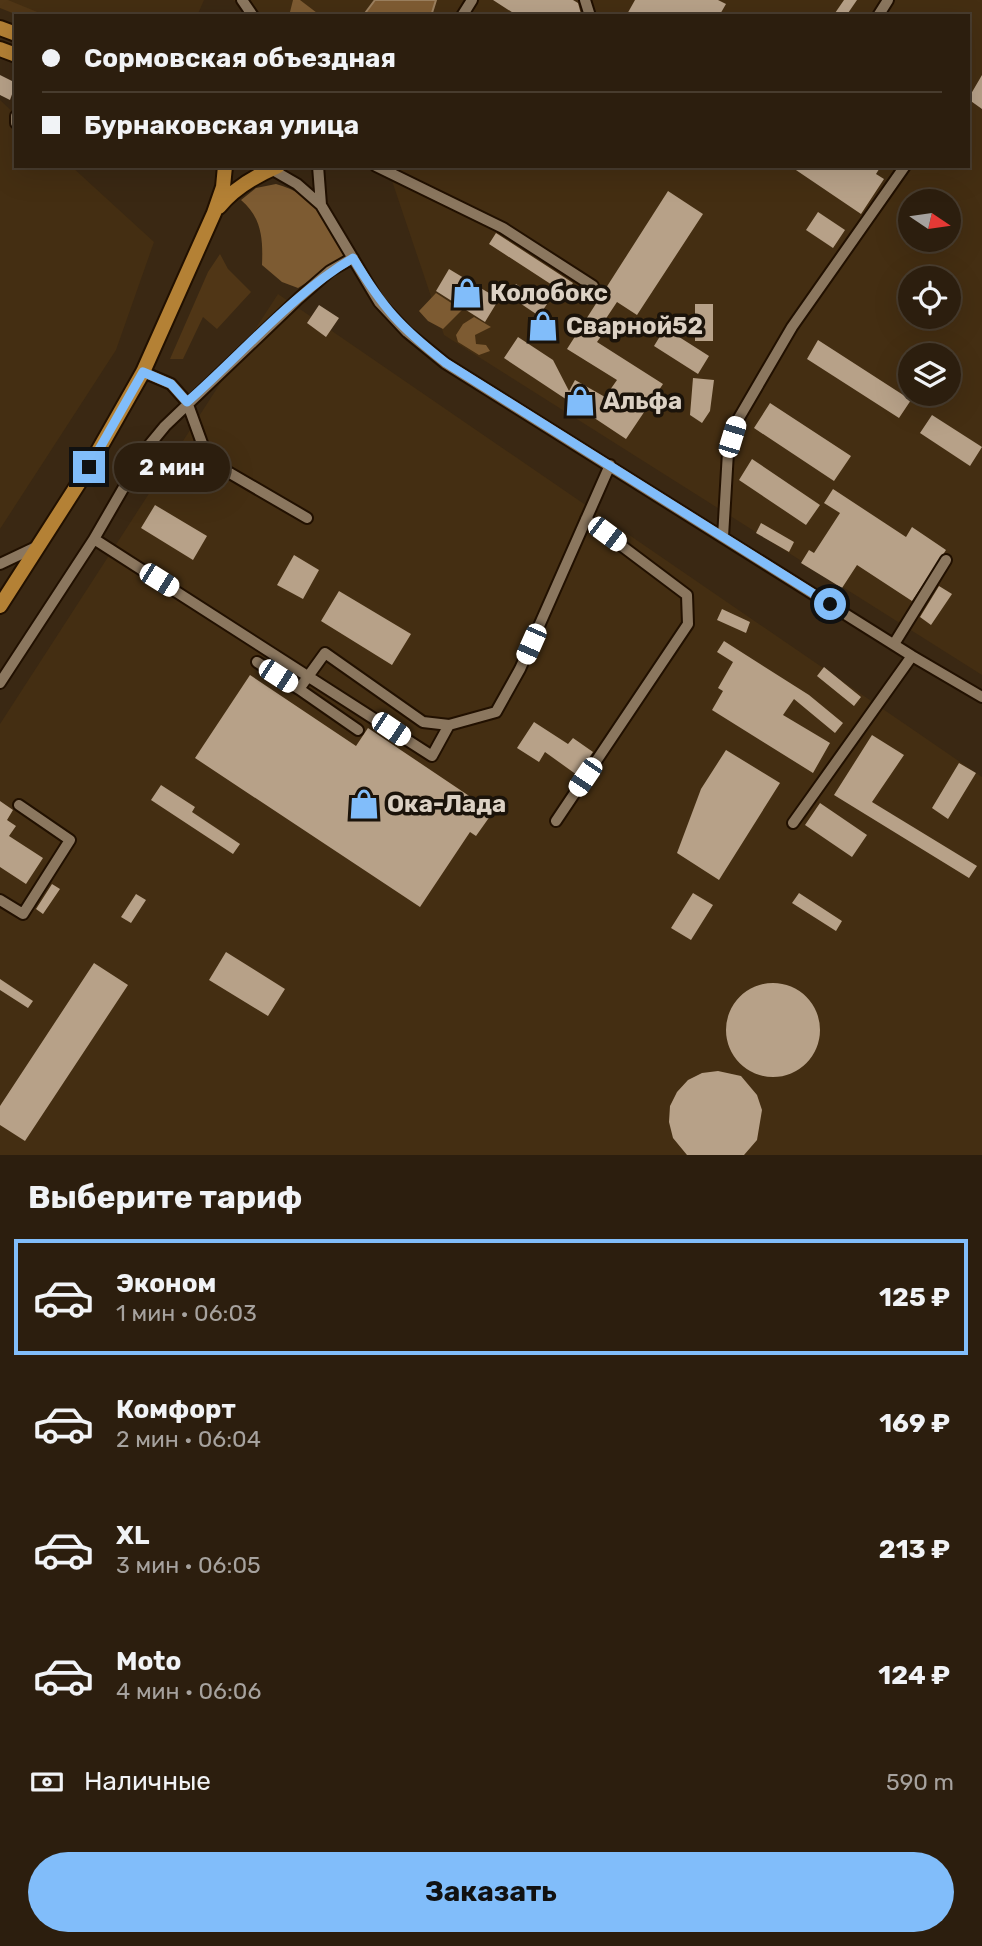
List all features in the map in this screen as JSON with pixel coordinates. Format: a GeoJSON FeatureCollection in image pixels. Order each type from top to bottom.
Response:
{"type":"FeatureCollection","features":[{"type":"Feature","properties":{"kind":"main road"},"geometry":{"type":"LineString","coordinates":[[0,606],[89,467],[143,372],[214,213],[223,187],[225,168]]}},
{"type":"Feature","properties":{"kind":"main road"},"geometry":{"type":"LineString","coordinates":[[214,213],[229,195],[270,168]]}},
{"type":"Feature","properties":{"kind":"street"},"geometry":{"type":"LineString","coordinates":[[273,168],[297,184],[321,205],[379,302],[407,332],[446,363],[912,656],[982,697]]}},
{"type":"Feature","properties":{"kind":"street"},"geometry":{"type":"LineString","coordinates":[[318,168],[321,205]]}},
{"type":"Feature","properties":{"kind":"street"},"geometry":{"type":"LineString","coordinates":[[380,168],[503,228],[593,286]]}},
{"type":"Feature","properties":{"kind":"street"},"geometry":{"type":"LineString","coordinates":[[723,537],[728,452],[736,423],[792,327],[904,168]]}},
{"type":"Feature","properties":{"kind":"street"},"geometry":{"type":"LineString","coordinates":[[0,683],[94,539],[146,449],[187,402],[299,298],[330,271],[353,258]]}},
{"type":"Feature","properties":{"kind":"street"},"geometry":{"type":"LineString","coordinates":[[143,372],[171,384],[187,402],[203,446],[216,465],[307,518]]}},
{"type":"Feature","properties":{"kind":"street"},"geometry":{"type":"LineString","coordinates":[[299,690],[325,653],[423,722],[449,725],[496,712],[520,670],[610,465]]}},
{"type":"Feature","properties":{"kind":"street"},"geometry":{"type":"LineString","coordinates":[[556,821],[688,624],[687,595],[586,519]]}},
{"type":"Feature","properties":{"kind":"street"},"geometry":{"type":"LineString","coordinates":[[94,539],[432,756],[449,725]]}},
{"type":"Feature","properties":{"kind":"street"},"geometry":{"type":"LineString","coordinates":[[0,564],[38,546]]}},
{"type":"Feature","properties":{"kind":"street"},"geometry":{"type":"LineString","coordinates":[[894,644],[946,560]]}},
{"type":"Feature","properties":{"kind":"street"},"geometry":{"type":"LineString","coordinates":[[793,822],[912,656]]}},
{"type":"Feature","properties":{"kind":"street"},"geometry":{"type":"LineString","coordinates":[[257,662],[358,730]]}},
{"type":"Feature","properties":{"kind":"street"},"geometry":{"type":"LineString","coordinates":[[0,900],[23,914],[70,840],[19,805]]}},
{"type":"Feature","properties":{"kind":"shaded area"},"geometry":{"type":"Polygon","coordinates":[[[0,0],[8,0],[42,14],[15,14],[0,8],[0,0]]]}},
{"type":"Feature","properties":{"kind":"shaded area"},"geometry":{"type":"Polygon","coordinates":[[[1,0],[204,0],[198,14],[35,14],[1,0]]]}},
{"type":"Feature","properties":{"kind":"shaded area"},"geometry":{"type":"Polygon","coordinates":[[[233,0],[982,0],[982,675],[444,335],[388,168],[970,168],[970,14],[256,14],[233,0]]]}},
{"type":"Feature","properties":{"kind":"shaded area"},"geometry":{"type":"Polygon","coordinates":[[[293,0],[300,0],[318,14],[290,14],[293,0]]]}},
{"type":"Feature","properties":{"kind":"shaded area"},"geometry":{"type":"Polygon","coordinates":[[[375,0],[436,0],[432,14],[364,14],[375,0]]]}},
{"type":"Feature","properties":{"kind":"shaded area"},"geometry":{"type":"Polygon","coordinates":[[[0,100],[14,113],[14,168],[73,168],[154,242],[116,350],[0,529],[0,100]]]}},
{"type":"Feature","properties":{"kind":"shaded area"},"geometry":{"type":"Polygon","coordinates":[[[276,184],[290,189],[310,202],[325,219],[346,252],[336,264],[298,288],[282,282],[262,265],[260,230],[253,214],[241,200],[256,188],[276,184]]]}},
{"type":"Feature","properties":{"kind":"shaded area"},"geometry":{"type":"Polygon","coordinates":[[[220,254],[228,269],[251,292],[217,329],[203,317],[183,359],[170,359],[208,272],[220,254]]]}},
{"type":"Feature","properties":{"kind":"shaded area"},"geometry":{"type":"Polygon","coordinates":[[[436,293],[462,310],[443,329],[428,321],[419,311],[436,293]]]}},
{"type":"Feature","properties":{"kind":"shaded area"},"geometry":{"type":"Polygon","coordinates":[[[278,294],[982,777],[982,1155],[0,1155],[0,724],[278,294]]]}},
{"type":"Feature","properties":{"kind":"shaded area"},"geometry":{"type":"Polygon","coordinates":[[[474,317],[491,327],[475,335],[476,344],[486,345],[490,351],[479,355],[458,342],[456,335],[463,324],[474,317]]]}},
{"type":"Feature","properties":{"kind":"building"},"geometry":{"type":"Polygon","coordinates":[[[493,0],[573,0],[578,3],[581,14],[515,14],[493,0]]]}},
{"type":"Feature","properties":{"kind":"building"},"geometry":{"type":"Polygon","coordinates":[[[635,0],[718,0],[726,4],[720,14],[627,14],[635,0]]]}},
{"type":"Feature","properties":{"kind":"building"},"geometry":{"type":"Polygon","coordinates":[[[844,0],[857,0],[847,14],[834,14],[844,0]]]}},
{"type":"Feature","properties":{"kind":"building"},"geometry":{"type":"Polygon","coordinates":[[[0,75],[14,82],[14,89],[10,100],[0,95],[0,75]]]}},
{"type":"Feature","properties":{"kind":"building"},"geometry":{"type":"Polygon","coordinates":[[[982,75],[982,109],[970,100],[982,75]]]}},
{"type":"Feature","properties":{"kind":"building"},"geometry":{"type":"Polygon","coordinates":[[[793,168],[880,168],[876,174],[884,179],[861,214],[793,168]]]}},
{"type":"Feature","properties":{"kind":"building"},"geometry":{"type":"Polygon","coordinates":[[[668,191],[703,214],[637,315],[617,302],[597,332],[602,335],[597,342],[663,384],[626,439],[504,358],[518,337],[553,360],[569,391],[575,380],[605,397],[617,380],[567,349],[668,191]]]}},
{"type":"Feature","properties":{"kind":"building"},"geometry":{"type":"Polygon","coordinates":[[[818,212],[845,230],[833,248],[806,230],[818,212]]]}},
{"type":"Feature","properties":{"kind":"building"},"geometry":{"type":"Polygon","coordinates":[[[496,233],[573,283],[566,294],[489,244],[496,233]]]}},
{"type":"Feature","properties":{"kind":"building"},"geometry":{"type":"Polygon","coordinates":[[[449,269],[499,299],[485,322],[436,291],[449,269]]]}},
{"type":"Feature","properties":{"kind":"building"},"geometry":{"type":"Polygon","coordinates":[[[516,284],[547,304],[539,316],[508,295],[516,284]]]}},
{"type":"Feature","properties":{"kind":"building"},"geometry":{"type":"Polygon","coordinates":[[[695,304],[713,304],[713,341],[695,341],[695,304]]]}},
{"type":"Feature","properties":{"kind":"building"},"geometry":{"type":"Polygon","coordinates":[[[319,305],[339,318],[326,337],[307,323],[319,305]]]}},
{"type":"Feature","properties":{"kind":"building"},"geometry":{"type":"Polygon","coordinates":[[[665,328],[709,356],[698,374],[654,346],[665,328]]]}},
{"type":"Feature","properties":{"kind":"building"},"geometry":{"type":"Polygon","coordinates":[[[818,340],[898,392],[898,406],[907,406],[899,418],[807,359],[818,340]]]}},
{"type":"Feature","properties":{"kind":"building"},"geometry":{"type":"Polygon","coordinates":[[[693,378],[714,380],[710,411],[702,423],[690,415],[693,378]]]}},
{"type":"Feature","properties":{"kind":"building"},"geometry":{"type":"Polygon","coordinates":[[[770,403],[851,456],[834,481],[754,428],[770,403]]]}},
{"type":"Feature","properties":{"kind":"building"},"geometry":{"type":"Polygon","coordinates":[[[932,415],[982,447],[970,466],[920,433],[932,415]]]}},
{"type":"Feature","properties":{"kind":"building"},"geometry":{"type":"Polygon","coordinates":[[[752,459],[820,505],[806,525],[739,480],[752,459]]]}},
{"type":"Feature","properties":{"kind":"building"},"geometry":{"type":"Polygon","coordinates":[[[833,489],[906,537],[912,527],[946,550],[912,601],[857,565],[842,588],[801,563],[809,550],[814,553],[840,513],[824,503],[833,489]]]}},
{"type":"Feature","properties":{"kind":"building"},"geometry":{"type":"Polygon","coordinates":[[[155,505],[207,536],[193,560],[141,528],[155,505]]]}},
{"type":"Feature","properties":{"kind":"building"},"geometry":{"type":"Polygon","coordinates":[[[761,523],[794,542],[789,552],[756,533],[761,523]]]}},
{"type":"Feature","properties":{"kind":"building"},"geometry":{"type":"Polygon","coordinates":[[[294,555],[319,570],[303,599],[277,585],[294,555]]]}},
{"type":"Feature","properties":{"kind":"building"},"geometry":{"type":"Polygon","coordinates":[[[939,586],[952,594],[931,625],[920,617],[939,586]]]}},
{"type":"Feature","properties":{"kind":"building"},"geometry":{"type":"Polygon","coordinates":[[[339,591],[411,634],[392,665],[321,621],[339,591]]]}},
{"type":"Feature","properties":{"kind":"building"},"geometry":{"type":"Polygon","coordinates":[[[722,609],[750,622],[746,633],[717,620],[722,609]]]}},
{"type":"Feature","properties":{"kind":"building"},"geometry":{"type":"Polygon","coordinates":[[[724,641],[809,695],[843,723],[835,733],[794,699],[783,715],[830,743],[813,773],[712,710],[723,691],[718,688],[733,662],[717,652],[724,641]]]}},
{"type":"Feature","properties":{"kind":"building"},"geometry":{"type":"Polygon","coordinates":[[[824,667],[861,697],[854,706],[817,676],[824,667]]]}},
{"type":"Feature","properties":{"kind":"building"},"geometry":{"type":"Polygon","coordinates":[[[250,675],[356,746],[368,728],[493,812],[476,836],[470,832],[420,907],[195,758],[250,675]]]}},
{"type":"Feature","properties":{"kind":"building"},"geometry":{"type":"Polygon","coordinates":[[[534,722],[568,744],[573,738],[593,752],[577,775],[545,752],[539,762],[517,748],[534,722]]]}},
{"type":"Feature","properties":{"kind":"building"},"geometry":{"type":"Polygon","coordinates":[[[872,735],[904,755],[872,802],[977,866],[969,878],[834,795],[872,735]]]}},
{"type":"Feature","properties":{"kind":"building"},"geometry":{"type":"Polygon","coordinates":[[[726,750],[780,783],[719,880],[677,853],[701,789],[726,750]]]}},
{"type":"Feature","properties":{"kind":"building"},"geometry":{"type":"Polygon","coordinates":[[[959,763],[976,773],[948,819],[932,808],[959,763]]]}},
{"type":"Feature","properties":{"kind":"building"},"geometry":{"type":"Polygon","coordinates":[[[161,785],[195,807],[192,812],[240,844],[233,854],[151,800],[161,785]]]}},
{"type":"Feature","properties":{"kind":"building"},"geometry":{"type":"Polygon","coordinates":[[[0,801],[13,810],[7,820],[16,826],[9,836],[43,858],[26,884],[0,867],[0,801]]]}},
{"type":"Feature","properties":{"kind":"building"},"geometry":{"type":"Polygon","coordinates":[[[820,803],[867,835],[852,857],[805,825],[820,803]]]}},
{"type":"Feature","properties":{"kind":"building"},"geometry":{"type":"Polygon","coordinates":[[[52,884],[60,889],[43,914],[36,909],[52,884]]]}},
{"type":"Feature","properties":{"kind":"building"},"geometry":{"type":"Polygon","coordinates":[[[693,893],[713,905],[691,940],[671,928],[693,893]]]}},
{"type":"Feature","properties":{"kind":"building"},"geometry":{"type":"Polygon","coordinates":[[[799,893],[842,921],[836,931],[792,903],[799,893]]]}},
{"type":"Feature","properties":{"kind":"building"},"geometry":{"type":"Polygon","coordinates":[[[136,894],[146,900],[131,923],[121,917],[136,894]]]}},
{"type":"Feature","properties":{"kind":"building"},"geometry":{"type":"Polygon","coordinates":[[[226,952],[285,989],[268,1016],[209,980],[226,952]]]}},
{"type":"Feature","properties":{"kind":"building"},"geometry":{"type":"Polygon","coordinates":[[[94,963],[128,985],[25,1141],[0,1125],[0,1106],[94,963]]]}},
{"type":"Feature","properties":{"kind":"building"},"geometry":{"type":"Polygon","coordinates":[[[0,979],[33,1001],[28,1008],[0,990],[0,979]]]}},
{"type":"Feature","properties":{"kind":"building"},"geometry":{"type":"Polygon","coordinates":[[[773,983],[791,987],[806,997],[816,1012],[820,1030],[816,1048],[806,1063],[791,1073],[773,1077],[755,1073],[740,1063],[730,1048],[726,1030],[730,1012],[740,997],[755,987],[773,983]]]}},
{"type":"Feature","properties":{"kind":"building"},"geometry":{"type":"Polygon","coordinates":[[[718,1071],[741,1076],[757,1095],[762,1110],[757,1140],[744,1155],[687,1155],[673,1138],[669,1122],[670,1106],[677,1092],[688,1080],[702,1073],[718,1071]]]}},
{"type":"Feature","properties":{"kind":"place","name":"Колобокс"},"geometry":{"type":"Point","coordinates":[467,293]}},
{"type":"Feature","properties":{"kind":"place","name":"Сварной52"},"geometry":{"type":"Point","coordinates":[543,326]}},
{"type":"Feature","properties":{"kind":"place","name":"Альфа"},"geometry":{"type":"Point","coordinates":[580,401]}},
{"type":"Feature","properties":{"kind":"place","name":"Ока-Лада"},"geometry":{"type":"Point","coordinates":[364,804]}},
{"type":"Feature","properties":{"kind":"route"},"geometry":{"type":"LineString","coordinates":[[89,467],[143,372],[171,384],[187,402],[330,271],[353,258],[379,302],[407,332],[446,363],[830,604]]}}]}
